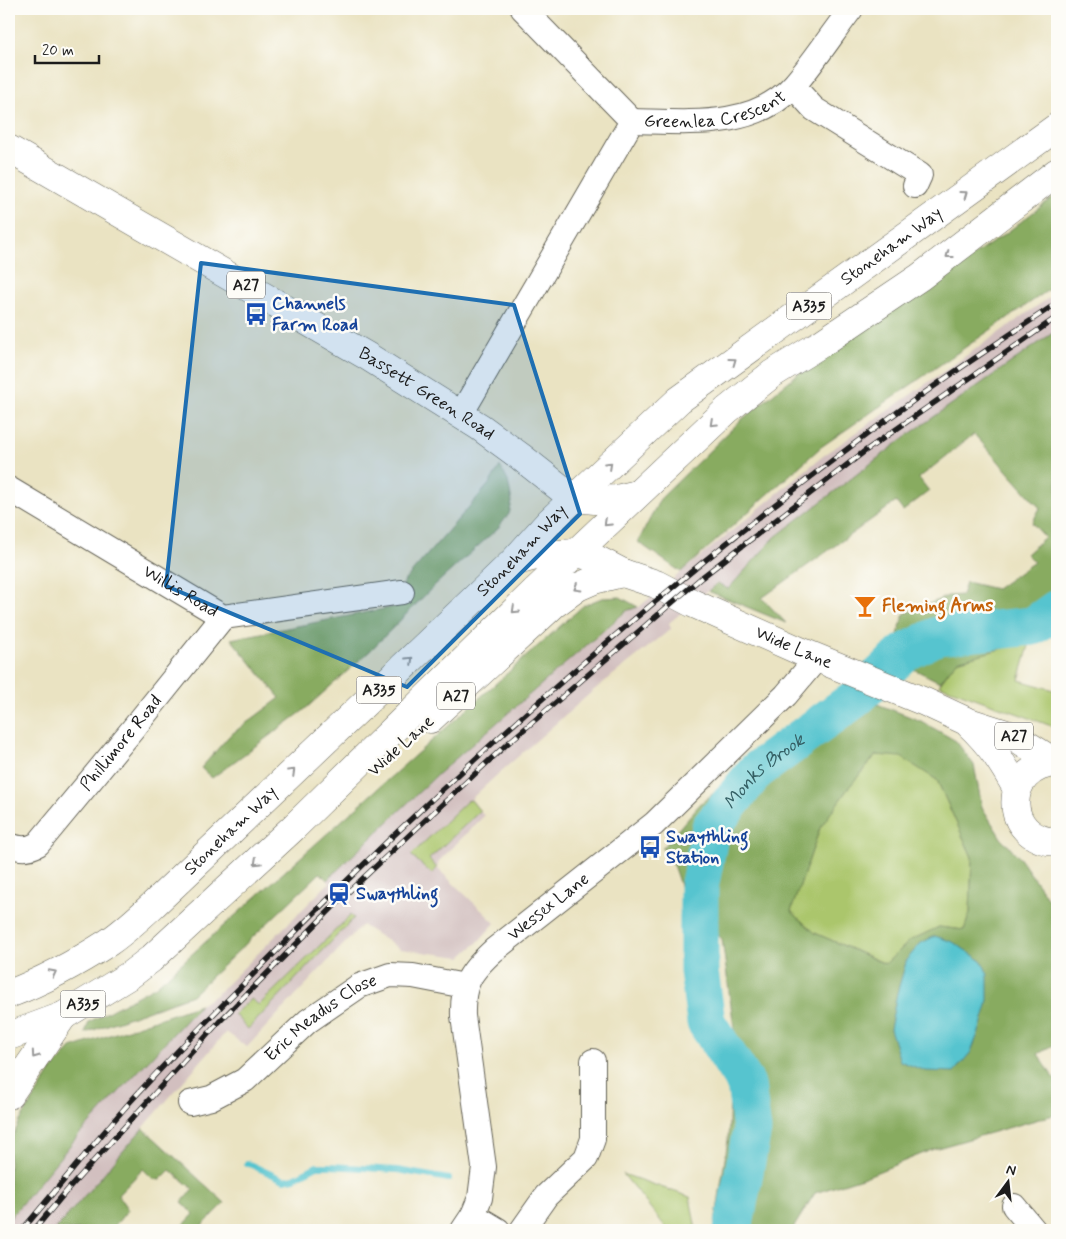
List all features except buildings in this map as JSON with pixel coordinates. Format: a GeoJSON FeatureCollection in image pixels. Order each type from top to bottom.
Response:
{"type":"FeatureCollection","features":[{"type":"Feature","properties":{"kind":"main road","name":"Stoneham Way"},"geometry":{"type":"LineString","coordinates":[[9,994],[85,956],[127,928],[161,898],[513,562],[573,498],[679,400],[1057,127]]}},
{"type":"Feature","properties":{"kind":"main road","name":"Bassett Green Road"},"geometry":{"type":"LineString","coordinates":[[9,149],[348,344],[461,414],[509,448],[573,498]]}},
{"type":"Feature","properties":{"kind":"main road","name":"A335"},"geometry":{"type":"LineString","coordinates":[[9,1036],[63,1016],[130,975],[151,959],[293,828],[525,600],[727,410],[772,374],[920,277],[1057,172]]}},
{"type":"Feature","properties":{"kind":"main road"},"geometry":{"type":"LineString","coordinates":[[573,498],[602,500],[637,494]]}},
{"type":"Feature","properties":{"kind":"main road","name":"Wide Lane"},"geometry":{"type":"LineString","coordinates":[[513,562],[536,556],[577,553],[600,560],[623,573],[656,584],[692,603],[816,658],[925,702],[966,721],[1013,736],[1057,763]]}},
{"type":"Feature","properties":{"kind":"main road","name":"Wide Lane"},"geometry":{"type":"LineString","coordinates":[[293,828],[347,795],[553,605],[578,587],[594,580],[623,573]]}},
{"type":"Feature","properties":{"kind":"main road","name":"Wide Lane"},"geometry":{"type":"LineString","coordinates":[[966,721],[986,740],[1001,759],[1017,789]]}},
{"type":"Feature","properties":{"kind":"main road"},"geometry":{"type":"LineString","coordinates":[[1057,763],[1044,764],[1029,772],[1017,789],[1015,801],[1017,814],[1022,825],[1031,834],[1050,841],[1057,864]]}},
{"type":"Feature","properties":{"kind":"main road"},"geometry":{"type":"LineString","coordinates":[[9,1094],[63,1016]]}},
{"type":"Feature","properties":{"kind":"street"},"geometry":{"type":"LineString","coordinates":[[461,414],[632,121],[523,9]]}},
{"type":"Feature","properties":{"kind":"street","name":"Greenlea Crescent"},"geometry":{"type":"LineString","coordinates":[[632,121],[691,122],[739,118],[771,104],[793,86],[851,9]]}},
{"type":"Feature","properties":{"kind":"street","name":"Greenlea Crescent"},"geometry":{"type":"LineString","coordinates":[[793,86],[814,109],[920,175],[915,186]]}},
{"type":"Feature","properties":{"kind":"street","name":"Willis Road"},"geometry":{"type":"LineString","coordinates":[[9,488],[222,617],[402,592]]}},
{"type":"Feature","properties":{"kind":"street","name":"Phillimore Road"},"geometry":{"type":"LineString","coordinates":[[9,845],[19,849],[30,849],[38,844],[222,617]]}},
{"type":"Feature","properties":{"kind":"street","name":"Wessex Lane"},"geometry":{"type":"LineString","coordinates":[[468,1223],[480,1198],[484,1167],[462,1001],[465,986],[476,968],[494,950],[654,824],[786,696],[816,658]]}},
{"type":"Feature","properties":{"kind":"street","name":"Eric Meadus Close"},"geometry":{"type":"LineString","coordinates":[[190,1103],[211,1098],[245,1080],[308,1022],[359,986],[390,975],[413,976],[465,986]]}},
{"type":"Feature","properties":{"kind":"street"},"geometry":{"type":"LineString","coordinates":[[522,1230],[546,1196],[586,1158],[593,1139],[604,1120],[593,1061]]}},
{"type":"Feature","properties":{"kind":"street"},"geometry":{"type":"LineString","coordinates":[[1014,1206],[1034,1230]]}},
{"type":"Feature","properties":{"kind":"street"},"geometry":{"type":"LineString","coordinates":[[468,1223],[498,1230]]}},
{"type":"Feature","properties":{"kind":"highlighted area"},"geometry":{"type":"Polygon","coordinates":[[[201,263],[514,305],[580,514],[407,687],[166,586],[201,263]]]}},
{"type":"Feature","properties":{"kind":"shaded area"},"geometry":{"type":"Polygon","coordinates":[[[1057,292],[1057,342],[728,589],[717,583],[669,623],[671,629],[594,690],[471,799],[484,816],[439,861],[437,868],[495,923],[477,943],[461,957],[400,949],[362,925],[247,1047],[226,1032],[55,1230],[9,1230],[9,1219],[76,1138],[200,1005],[217,994],[329,883],[327,880],[439,773],[627,611],[639,607],[823,456],[1057,292]]]}},
{"type":"Feature","properties":{"kind":"green space"},"geometry":{"type":"Polygon","coordinates":[[[1057,194],[1057,284],[821,447],[681,572],[638,542],[660,499],[740,421],[800,372],[1005,234],[1057,194]]]}},
{"type":"Feature","properties":{"kind":"green space"},"geometry":{"type":"Polygon","coordinates":[[[1057,330],[1057,633],[957,661],[940,682],[891,658],[904,614],[948,596],[962,595],[966,582],[996,589],[1034,562],[1026,554],[1045,537],[1032,523],[1040,508],[974,434],[919,478],[929,491],[903,511],[896,502],[762,598],[786,623],[708,591],[718,583],[728,589],[775,537],[908,435],[1057,330]]]}},
{"type":"Feature","properties":{"kind":"green space"},"geometry":{"type":"Polygon","coordinates":[[[500,466],[508,481],[512,502],[509,514],[498,528],[435,585],[371,650],[303,711],[212,778],[201,768],[229,736],[280,698],[231,639],[394,607],[405,580],[489,484],[500,466]]]}},
{"type":"Feature","properties":{"kind":"green space"},"geometry":{"type":"Polygon","coordinates":[[[620,597],[638,607],[626,611],[439,773],[327,880],[320,873],[192,995],[85,1033],[89,1022],[156,986],[584,605],[602,598],[620,597]]]}},
{"type":"Feature","properties":{"kind":"green space"},"geometry":{"type":"Polygon","coordinates":[[[1026,642],[1029,646],[1019,680],[1054,690],[1054,693],[1057,694],[1057,728],[939,685],[956,661],[1026,642]]]}},
{"type":"Feature","properties":{"kind":"green space"},"geometry":{"type":"Polygon","coordinates":[[[838,689],[921,721],[956,741],[974,765],[982,807],[1001,838],[1019,857],[1057,912],[1057,1043],[1038,1054],[1057,1083],[1057,1114],[934,1149],[865,1177],[815,1193],[792,1230],[714,1230],[728,1140],[734,1028],[722,939],[686,903],[670,856],[662,848],[700,804],[777,743],[838,689]],[[876,755],[849,787],[820,828],[791,911],[815,933],[885,964],[911,940],[939,927],[964,930],[970,913],[972,857],[937,780],[901,757],[876,755]]]}},
{"type":"Feature","properties":{"kind":"green space"},"geometry":{"type":"Polygon","coordinates":[[[876,755],[901,756],[937,780],[972,857],[970,913],[964,930],[939,927],[911,940],[886,964],[815,933],[791,911],[820,828],[849,787],[876,755]]]}},
{"type":"Feature","properties":{"kind":"green space"},"geometry":{"type":"Polygon","coordinates":[[[471,800],[480,811],[429,859],[437,868],[432,874],[411,855],[467,801],[471,800]]]}},
{"type":"Feature","properties":{"kind":"green space"},"geometry":{"type":"Polygon","coordinates":[[[351,915],[354,918],[248,1029],[234,1014],[251,999],[259,1005],[351,915]]]}},
{"type":"Feature","properties":{"kind":"green space"},"geometry":{"type":"Polygon","coordinates":[[[200,1005],[76,1138],[9,1219],[9,1144],[20,1121],[51,1071],[71,1048],[200,1005]]]}},
{"type":"Feature","properties":{"kind":"green space"},"geometry":{"type":"Polygon","coordinates":[[[143,1128],[225,1203],[198,1230],[179,1230],[194,1214],[182,1202],[193,1189],[170,1170],[160,1180],[153,1179],[143,1169],[118,1195],[128,1210],[111,1230],[55,1230],[143,1128]]]}},
{"type":"Feature","properties":{"kind":"green space"},"geometry":{"type":"Polygon","coordinates":[[[623,1174],[690,1197],[696,1230],[668,1230],[623,1174]]]}},
{"type":"Feature","properties":{"kind":"water"},"geometry":{"type":"Polygon","coordinates":[[[935,936],[953,942],[982,961],[988,975],[988,1002],[980,1029],[971,1052],[954,1072],[925,1071],[900,1061],[890,1029],[897,993],[907,959],[921,943],[935,936]]]}},
{"type":"Feature","properties":{"kind":"waterway","name":"Monks Brook"},"geometry":{"type":"LineString","coordinates":[[733,1230],[752,1130],[746,1084],[706,1022],[699,971],[699,888],[711,827],[756,771],[856,698],[904,653],[937,636],[1033,626],[1057,609]]}},
{"type":"Feature","properties":{"kind":"waterway"},"geometry":{"type":"LineString","coordinates":[[247,1163],[284,1180],[294,1178],[317,1166],[397,1170],[449,1179]]}},
{"type":"Feature","properties":{"kind":"waterway"},"geometry":{"type":"LineString","coordinates":[[721,1218],[735,1220]]}},
{"type":"Feature","properties":{"kind":"railway"},"geometry":{"type":"LineString","coordinates":[[22,1230],[130,1102],[193,1035],[366,862],[432,799],[567,677],[707,559],[850,447],[952,374],[1057,303]]}},
{"type":"Feature","properties":{"kind":"railway"},"geometry":{"type":"LineString","coordinates":[[34,1230],[64,1194],[219,1022],[344,896],[507,744],[701,578],[865,451],[1057,317]]}},
{"type":"Feature","properties":{"kind":"place","name":"Channels Farm Road"},"geometry":{"type":"Point","coordinates":[256,314]}},
{"type":"Feature","properties":{"kind":"place","name":"Fleming Arms"},"geometry":{"type":"Point","coordinates":[865,606]}},
{"type":"Feature","properties":{"kind":"place","name":"Swaythling Station"},"geometry":{"type":"Point","coordinates":[650,847]}},
{"type":"Feature","properties":{"kind":"place","name":"Swaythling"},"geometry":{"type":"Point","coordinates":[339,894]}}]}
